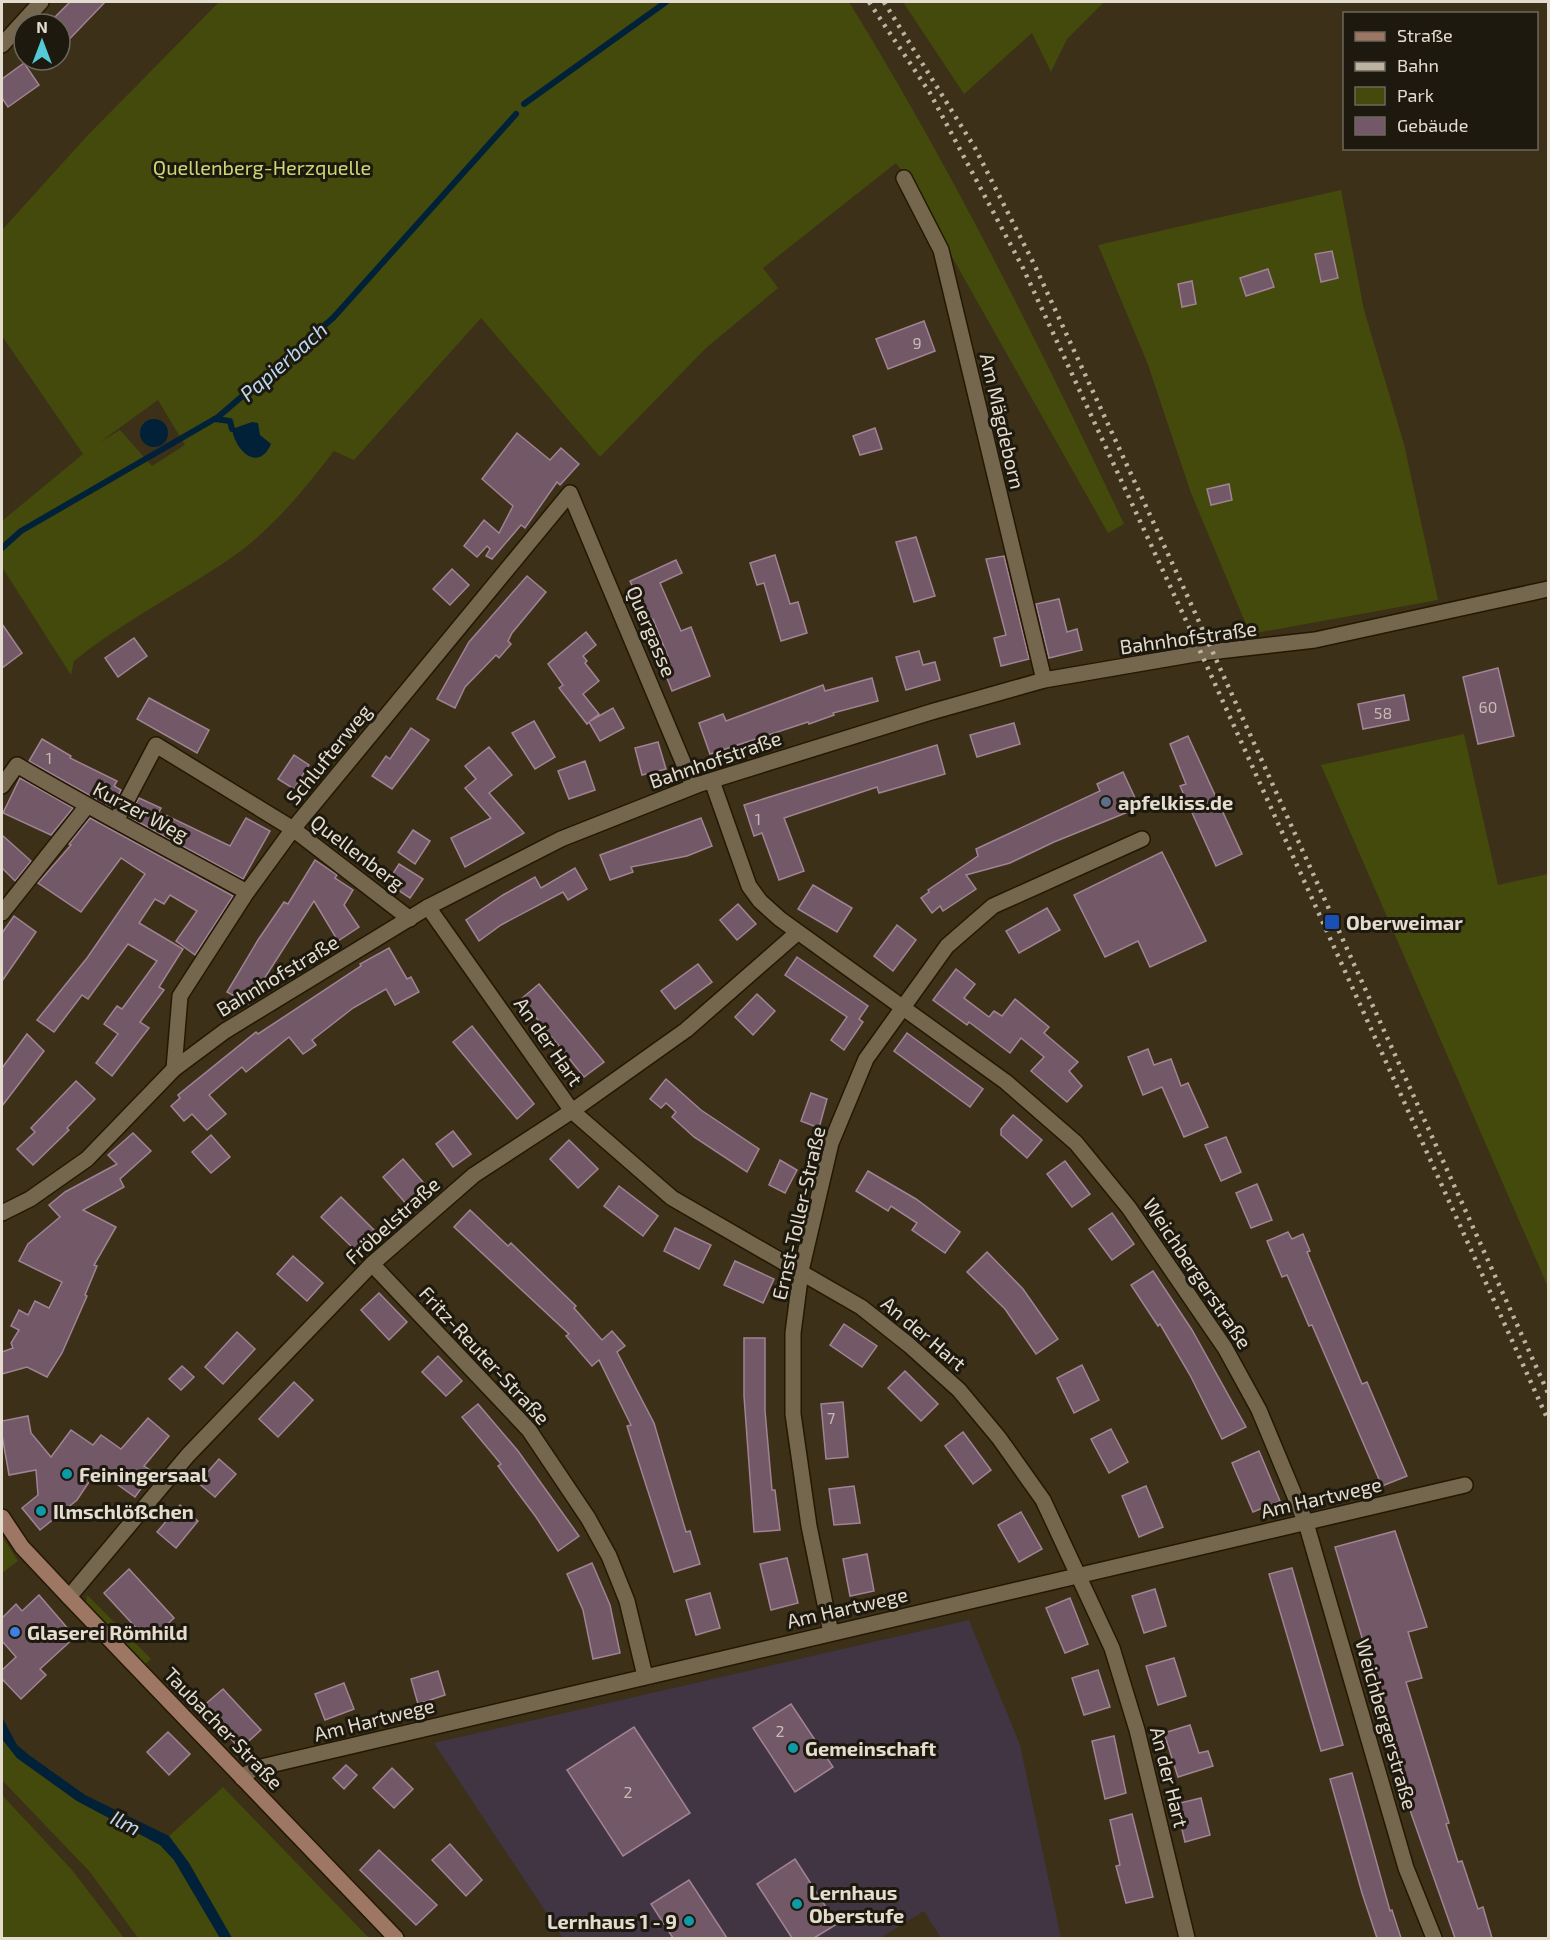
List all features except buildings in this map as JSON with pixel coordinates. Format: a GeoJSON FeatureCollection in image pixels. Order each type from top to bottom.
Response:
{"type":"FeatureCollection","features":[{"type":"Feature","properties":{"kind":"street"},"geometry":{"type":"LineString","coordinates":[[2,45],[41,2]]}},
{"type":"Feature","properties":{"kind":"street","name":"Am Mägdeborn"},"geometry":{"type":"LineString","coordinates":[[904,178],[941,250],[1044,680]]}},
{"type":"Feature","properties":{"kind":"street","name":"Quergasse"},"geometry":{"type":"LineString","coordinates":[[570,493],[693,786]]}},
{"type":"Feature","properties":{"kind":"street","name":"Schlufterweg"},"geometry":{"type":"LineString","coordinates":[[174,1069],[180,996],[247,892],[293,829],[570,493]]}},
{"type":"Feature","properties":{"kind":"street","name":"Bahnhofstraße"},"geometry":{"type":"LineString","coordinates":[[2,1213],[30,1199],[87,1160],[174,1069],[225,1031],[428,907],[561,839],[693,786],[931,712],[1044,680],[1201,653],[1315,640],[1548,589]]}},
{"type":"Feature","properties":{"kind":"street","name":"Quellenberg"},"geometry":{"type":"LineString","coordinates":[[117,819],[156,745],[293,829],[410,919]]}},
{"type":"Feature","properties":{"kind":"street","name":"Kurzer Weg"},"geometry":{"type":"LineString","coordinates":[[2,786],[17,765],[87,806],[117,819],[152,841],[247,892]]}},
{"type":"Feature","properties":{"kind":"street","name":"Weichbergerstraße"},"geometry":{"type":"LineString","coordinates":[[712,780],[749,886],[760,901],[797,933],[1006,1082],[1076,1143],[1129,1208],[1224,1348],[1259,1410],[1306,1522],[1406,1868],[1434,1938]]}},
{"type":"Feature","properties":{"kind":"street"},"geometry":{"type":"LineString","coordinates":[[2,913],[87,806]]}},
{"type":"Feature","properties":{"kind":"street","name":"Ernst-Toller-Straße"},"geometry":{"type":"LineString","coordinates":[[831,1633],[809,1526],[793,1414],[793,1333],[801,1271],[831,1143],[866,1059],[947,946],[993,906],[1142,839]]}},
{"type":"Feature","properties":{"kind":"street","name":"An der Hart"},"geometry":{"type":"LineString","coordinates":[[428,907],[572,1111],[672,1198],[861,1307],[909,1345],[959,1390],[999,1438],[1043,1500],[1112,1648],[1137,1730],[1187,1938]]}},
{"type":"Feature","properties":{"kind":"street","name":"Fröbelstraße"},"geometry":{"type":"LineString","coordinates":[[69,1597],[188,1455],[372,1264],[474,1175],[572,1111],[686,1030],[797,933]]}},
{"type":"Feature","properties":{"kind":"street","name":"Fritz-Reuter-Straße"},"geometry":{"type":"LineString","coordinates":[[372,1264],[529,1430],[588,1518],[609,1556],[627,1601],[645,1676]]}},
{"type":"Feature","properties":{"kind":"street","name":"Am Hartwege"},"geometry":{"type":"LineString","coordinates":[[242,1778],[253,1769],[1465,1485]]}},
{"type":"Feature","properties":{"kind":"street","name":"Taubacher Straße"},"geometry":{"type":"LineString","coordinates":[[2,1517],[22,1547],[396,1938]]}},
{"type":"Feature","properties":{"kind":"shaded area"},"geometry":{"type":"Polygon","coordinates":[[[969,1620],[1020,1745],[1061,1938],[941,1938],[924,1911],[880,1938],[563,1938],[434,1743],[969,1620]]]}},
{"type":"Feature","properties":{"kind":"green space","name":"Quellenberg-Herzquelle"},"geometry":{"type":"Polygon","coordinates":[[[219,2],[849,2],[924,129],[994,259],[1124,524],[1108,533],[908,179],[896,163],[763,268],[778,288],[706,348],[600,457],[481,318],[354,460],[334,451],[298,495],[244,549],[93,647],[74,661],[71,675],[2,567],[2,521],[83,454],[2,336],[2,230],[87,136],[219,2]],[[158,400],[100,442],[120,430],[152,466],[185,445],[158,400]]]}},
{"type":"Feature","properties":{"kind":"green space"},"geometry":{"type":"Polygon","coordinates":[[[903,2],[1104,2],[1067,39],[1051,72],[1032,33],[964,94],[903,2]]]}},
{"type":"Feature","properties":{"kind":"green space"},"geometry":{"type":"Polygon","coordinates":[[[1341,190],[1364,310],[1404,444],[1438,600],[1250,634],[1191,493],[1147,362],[1098,245],[1341,190]]]}},
{"type":"Feature","properties":{"kind":"green space"},"geometry":{"type":"Polygon","coordinates":[[[1464,734],[1498,885],[1548,874],[1548,1287],[1321,765],[1464,734]]]}},
{"type":"Feature","properties":{"kind":"green space"},"geometry":{"type":"Polygon","coordinates":[[[2,1536],[18,1561],[2,1573],[2,1536]]]}},
{"type":"Feature","properties":{"kind":"green space"},"geometry":{"type":"Polygon","coordinates":[[[87,1595],[151,1659],[145,1664],[86,1603],[87,1595]]]}},
{"type":"Feature","properties":{"kind":"green space"},"geometry":{"type":"Polygon","coordinates":[[[2,1739],[17,1758],[77,1801],[160,1845],[174,1860],[220,1938],[138,1938],[90,1872],[2,1780],[2,1739]]]}},
{"type":"Feature","properties":{"kind":"green space"},"geometry":{"type":"Polygon","coordinates":[[[223,1787],[369,1938],[232,1938],[189,1863],[169,1836],[223,1787]]]}},
{"type":"Feature","properties":{"kind":"green space"},"geometry":{"type":"Polygon","coordinates":[[[2,1795],[72,1870],[124,1938],[2,1938],[2,1795]]]}},
{"type":"Feature","properties":{"kind":"water"},"geometry":{"type":"Polygon","coordinates":[[[154,419],[164,423],[168,433],[164,443],[154,447],[144,443],[140,433],[144,423],[154,419]]]}},
{"type":"Feature","properties":{"kind":"water"},"geometry":{"type":"Polygon","coordinates":[[[252,422],[258,423],[260,435],[271,444],[266,453],[254,458],[242,451],[232,429],[252,422]]]}},
{"type":"Feature","properties":{"kind":"water","name":"Ilm"},"geometry":{"type":"Polygon","coordinates":[[[2,1717],[17,1745],[85,1795],[169,1836],[189,1863],[232,1938],[220,1938],[174,1860],[160,1845],[77,1801],[17,1758],[2,1739],[2,1717]]]}},
{"type":"Feature","properties":{"kind":"waterway","name":"Papierbach"},"geometry":{"type":"LineString","coordinates":[[524,104],[666,2]]}},
{"type":"Feature","properties":{"kind":"waterway","name":"Papierbach"},"geometry":{"type":"LineString","coordinates":[[2,548],[21,531],[218,417],[333,318],[516,114]]}},
{"type":"Feature","properties":{"kind":"waterway"},"geometry":{"type":"LineString","coordinates":[[215,419],[230,421],[232,429]]}},
{"type":"Feature","properties":{"kind":"railway"},"geometry":{"type":"LineString","coordinates":[[869,2],[930,93],[1023,268],[1201,653],[1548,1420]]}},
{"type":"Feature","properties":{"kind":"railway"},"geometry":{"type":"LineString","coordinates":[[884,2],[975,148],[1034,264],[1186,593],[1548,1393]]}},
{"type":"Feature","properties":{"kind":"place","name":"apfelkiss.de"},"geometry":{"type":"Point","coordinates":[1106,802]}},
{"type":"Feature","properties":{"kind":"place","name":"Oberweimar"},"geometry":{"type":"Point","coordinates":[1332,922]}},
{"type":"Feature","properties":{"kind":"place","name":"Feiningersaal"},"geometry":{"type":"Point","coordinates":[67,1474]}},
{"type":"Feature","properties":{"kind":"place","name":"Ilmschlößchen"},"geometry":{"type":"Point","coordinates":[41,1511]}},
{"type":"Feature","properties":{"kind":"place","name":"Glaserei Römhild"},"geometry":{"type":"Point","coordinates":[15,1632]}},
{"type":"Feature","properties":{"kind":"place","name":"Gemeinschaft"},"geometry":{"type":"Point","coordinates":[793,1748]}},
{"type":"Feature","properties":{"kind":"place","name":"Lernhaus Oberstufe"},"geometry":{"type":"Point","coordinates":[797,1904]}},
{"type":"Feature","properties":{"kind":"place","name":"Lernhaus 1 - 9"},"geometry":{"type":"Point","coordinates":[689,1921]}}]}
